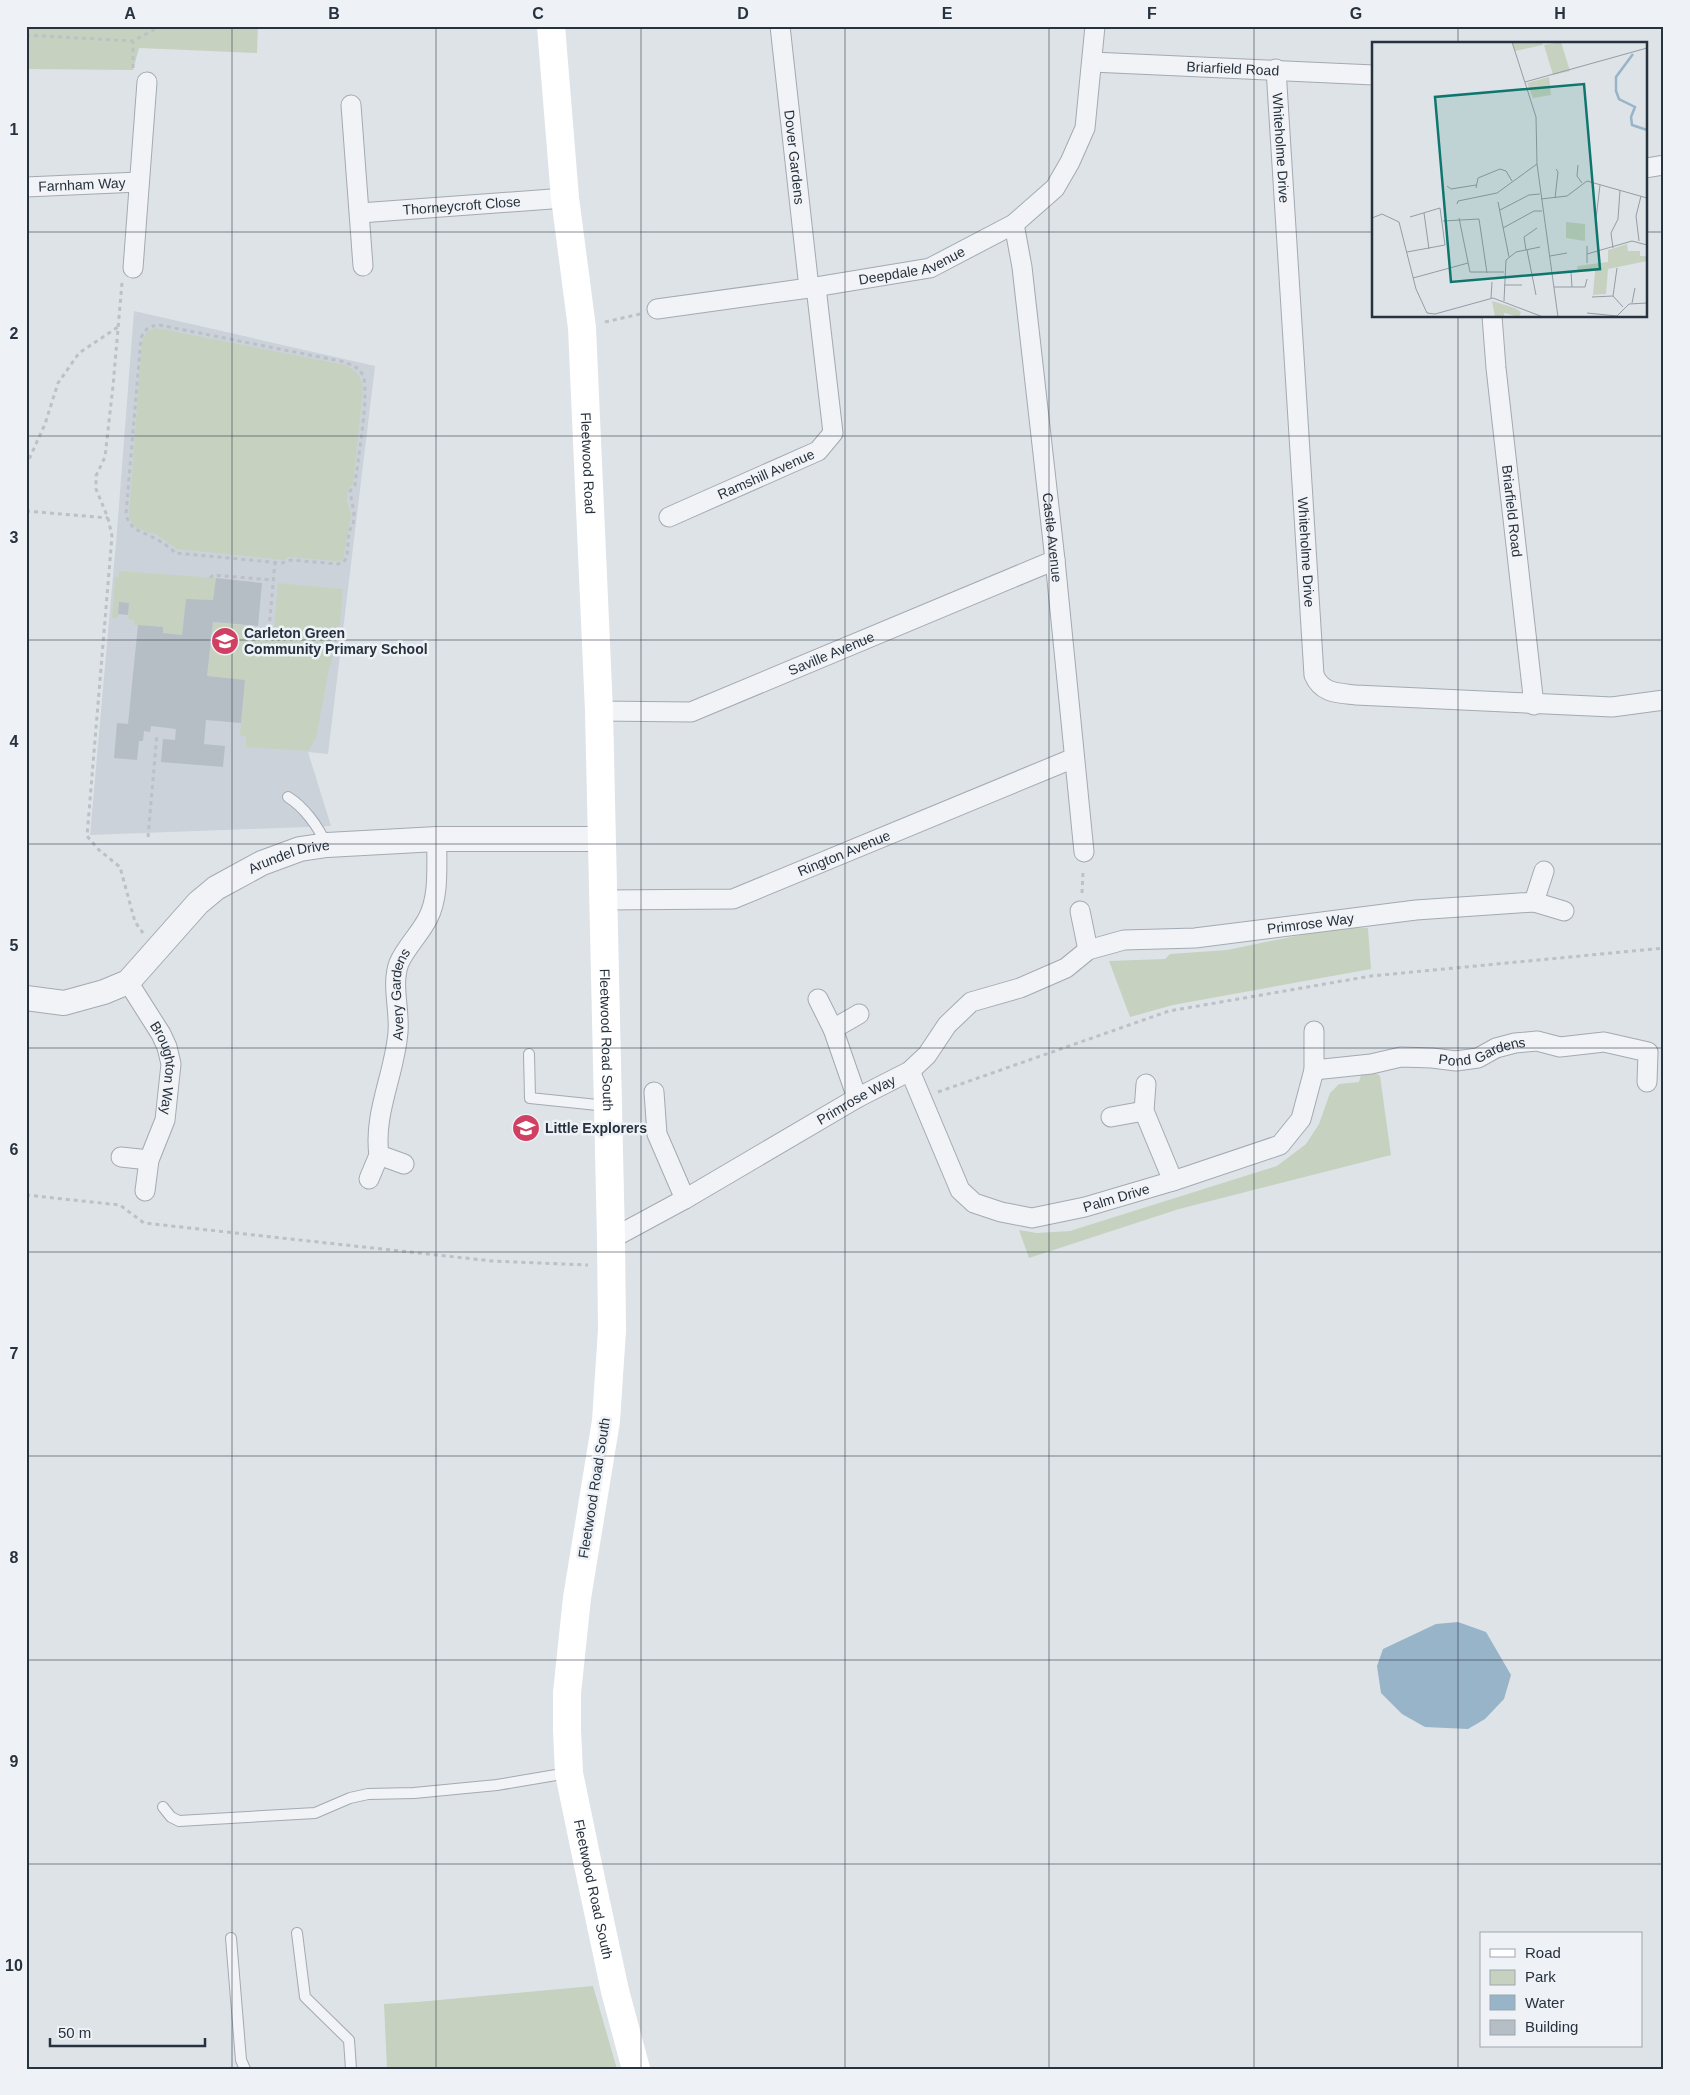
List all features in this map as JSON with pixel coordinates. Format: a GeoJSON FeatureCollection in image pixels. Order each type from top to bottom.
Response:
{"type":"FeatureCollection","features":[{"type":"Feature","properties":{"kind":"main road","name":"Fleetwood Road"},"geometry":{"type":"LineString","coordinates":[[551,26],[565,198],[582,328],[604,900]]}},
{"type":"Feature","properties":{"kind":"main road","name":"Fleetwood Road South"},"geometry":{"type":"LineString","coordinates":[[604,900],[605,1050],[608,1106],[612,1330],[606,1420],[577,1598],[567,1693],[566,1730],[569,1773],[613,1981],[636,2069]]}},
{"type":"Feature","properties":{"kind":"street","name":"Dover Gardens"},"geometry":{"type":"LineString","coordinates":[[780,26],[812,287]]}},
{"type":"Feature","properties":{"kind":"street","name":"Deepdale Avenue"},"geometry":{"type":"LineString","coordinates":[[657,309],[930,268],[1014,224],[1055,188],[1070,162],[1085,128],[1095,26]]}},
{"type":"Feature","properties":{"kind":"street","name":"Briarfield Road"},"geometry":{"type":"LineString","coordinates":[[1092,62],[1372,75]]}},
{"type":"Feature","properties":{"kind":"street","name":"Whiteholme Drive"},"geometry":{"type":"LineString","coordinates":[[1276,69],[1314,675],[1318,684],[1330,692],[1356,695],[1534,705],[1612,707],[1664,700]]}},
{"type":"Feature","properties":{"kind":"street","name":"Farnham Way"},"geometry":{"type":"LineString","coordinates":[[134,268],[147,82]]}},
{"type":"Feature","properties":{"kind":"street"},"geometry":{"type":"LineString","coordinates":[[351,105],[363,266]]}},
{"type":"Feature","properties":{"kind":"street"},"geometry":{"type":"LineString","coordinates":[[1648,168],[1664,165]]}},
{"type":"Feature","properties":{"kind":"street","name":"Farnham Way"},"geometry":{"type":"LineString","coordinates":[[26,186],[139,182]]}},
{"type":"Feature","properties":{"kind":"street","name":"Thorneycroft Close"},"geometry":{"type":"LineString","coordinates":[[360,213],[565,198]]}},
{"type":"Feature","properties":{"kind":"street","name":"Castle Avenue"},"geometry":{"type":"LineString","coordinates":[[1014,224],[1022,267],[1055,560],[1084,852]]}},
{"type":"Feature","properties":{"kind":"street","name":"Ramshill Avenue"},"geometry":{"type":"LineString","coordinates":[[669,517],[818,451],[832,433],[812,287]]}},
{"type":"Feature","properties":{"kind":"street","name":"Briarfield Road"},"geometry":{"type":"LineString","coordinates":[[1492,318],[1496,368],[1534,705]]}},
{"type":"Feature","properties":{"kind":"street","name":"Saville Avenue"},"geometry":{"type":"LineString","coordinates":[[598,711],[691,712],[1055,560]]}},
{"type":"Feature","properties":{"kind":"street","name":"Rington Avenue"},"geometry":{"type":"LineString","coordinates":[[604,900],[733,899],[1074,758]]}},
{"type":"Feature","properties":{"kind":"street","name":"Arundel Drive"},"geometry":{"type":"LineString","coordinates":[[26,998],[64,1003],[104,992],[128,982],[198,903],[216,888],[262,863],[300,850],[327,845],[437,839],[602,839]]}},
{"type":"Feature","properties":{"kind":"street","name":"Avery Gardens"},"geometry":{"type":"LineString","coordinates":[[369,1179],[379,1155],[378,1133],[395,1062],[398,1030],[396,990],[399,964],[429,918],[436,894],[437,839]]}},
{"type":"Feature","properties":{"kind":"street"},"geometry":{"type":"LineString","coordinates":[[1534,902],[1544,871]]}},
{"type":"Feature","properties":{"kind":"street","name":"Primrose Way"},"geometry":{"type":"LineString","coordinates":[[611,1239],[685,1199],[857,1098],[910,1071],[927,1056],[946,1025],[972,1002],[1020,988],[1066,968],[1088,950],[1124,940],[1195,938],[1416,910],[1534,902],[1564,912]]}},
{"type":"Feature","properties":{"kind":"street"},"geometry":{"type":"LineString","coordinates":[[1080,911],[1088,950]]}},
{"type":"Feature","properties":{"kind":"street","name":"Broughton Way"},"geometry":{"type":"LineString","coordinates":[[128,982],[167,1047],[171,1064],[165,1120],[149,1160],[144,1191]]}},
{"type":"Feature","properties":{"kind":"street"},"geometry":{"type":"LineString","coordinates":[[818,1000],[834,1029],[857,1098]]}},
{"type":"Feature","properties":{"kind":"street"},"geometry":{"type":"LineString","coordinates":[[834,1029],[859,1014]]}},
{"type":"Feature","properties":{"kind":"street","name":"Palm Drive"},"geometry":{"type":"LineString","coordinates":[[910,1071],[960,1190],[974,1203],[1001,1212],[1032,1218],[1085,1207],[1173,1181],[1280,1145],[1301,1119],[1314,1070],[1314,1031]]}},
{"type":"Feature","properties":{"kind":"street","name":"Pond Gardens"},"geometry":{"type":"LineString","coordinates":[[1314,1070],[1371,1064],[1401,1057],[1456,1061],[1478,1058],[1496,1048],[1515,1043],[1537,1041],[1560,1047],[1604,1042],[1656,1050],[1647,1082]]}},
{"type":"Feature","properties":{"kind":"street"},"geometry":{"type":"LineString","coordinates":[[1146,1084],[1144,1110],[1173,1181]]}},
{"type":"Feature","properties":{"kind":"street"},"geometry":{"type":"LineString","coordinates":[[654,1092],[657,1134],[685,1199]]}},
{"type":"Feature","properties":{"kind":"street"},"geometry":{"type":"LineString","coordinates":[[1111,1117],[1144,1110]]}},
{"type":"Feature","properties":{"kind":"street"},"geometry":{"type":"LineString","coordinates":[[379,1155],[404,1164]]}},
{"type":"Feature","properties":{"kind":"street"},"geometry":{"type":"LineString","coordinates":[[121,1157],[149,1160]]}},
{"type":"Feature","properties":{"kind":"lane"},"geometry":{"type":"LineString","coordinates":[[288,797],[302,808],[327,845]]}},
{"type":"Feature","properties":{"kind":"lane"},"geometry":{"type":"LineString","coordinates":[[529,1054],[530,1098],[608,1106]]}},
{"type":"Feature","properties":{"kind":"lane"},"geometry":{"type":"LineString","coordinates":[[163,1807],[170,1817],[179,1821],[315,1813],[350,1798],[368,1794],[414,1793],[497,1786],[569,1773]]}},
{"type":"Feature","properties":{"kind":"lane"},"geometry":{"type":"LineString","coordinates":[[297,1933],[305,1998],[350,2040],[351,2069]]}},
{"type":"Feature","properties":{"kind":"lane"},"geometry":{"type":"LineString","coordinates":[[232,1938],[241,2060],[245,2069]]}},
{"type":"Feature","properties":{"kind":"path"},"geometry":{"type":"LineString","coordinates":[[26,35],[133,41],[161,26]]}},
{"type":"Feature","properties":{"kind":"path"},"geometry":{"type":"LineString","coordinates":[[134,268],[123,275],[105,457],[96,476],[96,489],[108,518],[112,536],[87,836],[99,850],[120,867],[135,922],[156,951]]}},
{"type":"Feature","properties":{"kind":"path"},"geometry":{"type":"LineString","coordinates":[[582,328],[657,309]]}},
{"type":"Feature","properties":{"kind":"path"},"geometry":{"type":"LineString","coordinates":[[159,325],[345,362],[356,367],[364,377],[365,396],[355,485],[350,490],[354,513],[353,525],[349,531],[347,556],[344,562],[338,564],[291,560],[282,563],[275,562],[175,553],[170,547],[164,546],[154,537],[136,531],[128,521],[126,514],[141,338],[145,330],[152,326],[159,325]]}},
{"type":"Feature","properties":{"kind":"path"},"geometry":{"type":"LineString","coordinates":[[26,466],[45,424],[58,383],[79,353],[118,326]]}},
{"type":"Feature","properties":{"kind":"path"},"geometry":{"type":"LineString","coordinates":[[26,511],[108,518]]}},
{"type":"Feature","properties":{"kind":"path"},"geometry":{"type":"LineString","coordinates":[[269,629],[275,562]]}},
{"type":"Feature","properties":{"kind":"path"},"geometry":{"type":"LineString","coordinates":[[210,578],[213,574],[273,580]]}},
{"type":"Feature","properties":{"kind":"path"},"geometry":{"type":"LineString","coordinates":[[148,837],[157,734]]}},
{"type":"Feature","properties":{"kind":"path"},"geometry":{"type":"LineString","coordinates":[[1080,911],[1084,852]]}},
{"type":"Feature","properties":{"kind":"path"},"geometry":{"type":"LineString","coordinates":[[921,1098],[1169,1012],[1371,976],[1664,948]]}},
{"type":"Feature","properties":{"kind":"path"},"geometry":{"type":"LineString","coordinates":[[26,1195],[120,1205],[144,1223],[492,1261],[612,1266]]}},
{"type":"Feature","properties":{"kind":"shaded area","name":"Carleton Green Community Primary School"},"geometry":{"type":"Polygon","coordinates":[[[134,311],[375,366],[328,754],[308,752],[331,826],[90,835],[134,311]]]}},
{"type":"Feature","properties":{"kind":"green space"},"geometry":{"type":"Polygon","coordinates":[[[26,26],[258,26],[257,53],[139,48],[133,70],[26,69],[26,26]]]}},
{"type":"Feature","properties":{"kind":"green space"},"geometry":{"type":"Polygon","coordinates":[[[156,328],[345,365],[358,374],[363,389],[353,484],[348,489],[347,501],[351,515],[343,560],[288,557],[284,560],[177,549],[157,535],[133,525],[129,516],[142,341],[147,332],[156,328]]]}},
{"type":"Feature","properties":{"kind":"green space"},"geometry":{"type":"Polygon","coordinates":[[[119,571],[216,578],[213,600],[186,599],[182,635],[163,633],[163,627],[134,625],[134,620],[128,619],[129,603],[119,602],[118,618],[112,618],[115,577],[119,577],[119,571]]]}},
{"type":"Feature","properties":{"kind":"green space"},"geometry":{"type":"Polygon","coordinates":[[[278,583],[343,589],[339,634],[332,634],[332,662],[316,738],[308,751],[246,747],[246,737],[240,735],[245,680],[207,676],[213,622],[274,629],[278,583]]]}},
{"type":"Feature","properties":{"kind":"green space"},"geometry":{"type":"Polygon","coordinates":[[[1340,927],[1368,928],[1371,969],[1173,1005],[1130,1017],[1109,961],[1165,959],[1170,954],[1227,950],[1340,927]]]}},
{"type":"Feature","properties":{"kind":"green space"},"geometry":{"type":"Polygon","coordinates":[[[1376,1073],[1380,1076],[1391,1155],[1179,1209],[1029,1258],[1019,1230],[1037,1233],[1070,1231],[1277,1166],[1306,1144],[1319,1124],[1330,1093],[1339,1084],[1359,1082],[1361,1075],[1376,1073]]]}},
{"type":"Feature","properties":{"kind":"green space"},"geometry":{"type":"Polygon","coordinates":[[[593,1986],[617,2069],[387,2069],[384,2004],[593,1986]]]}},
{"type":"Feature","properties":{"kind":"water"},"geometry":{"type":"Polygon","coordinates":[[[1458,1622],[1486,1632],[1511,1675],[1504,1699],[1485,1719],[1468,1729],[1425,1727],[1402,1714],[1381,1693],[1377,1666],[1383,1649],[1436,1624],[1458,1622]]]}},
{"type":"Feature","properties":{"kind":"building"},"geometry":{"type":"Polygon","coordinates":[[[216,578],[262,583],[258,626],[213,622],[207,676],[245,680],[241,723],[206,720],[204,744],[225,746],[223,767],[161,762],[163,739],[175,740],[176,729],[151,726],[150,732],[144,731],[143,741],[139,741],[137,760],[114,758],[117,723],[128,724],[138,625],[163,627],[163,633],[182,635],[186,599],[213,600],[216,578]]]}},
{"type":"Feature","properties":{"kind":"building"},"geometry":{"type":"Polygon","coordinates":[[[119,602],[129,603],[128,615],[118,614],[119,602]]]}},
{"type":"Feature","properties":{"kind":"place","name":"Carleton Green Community Primary School"},"geometry":{"type":"Point","coordinates":[225,641]}},
{"type":"Feature","properties":{"kind":"place","name":"Little Explorers"},"geometry":{"type":"Point","coordinates":[526,1128]}}]}
